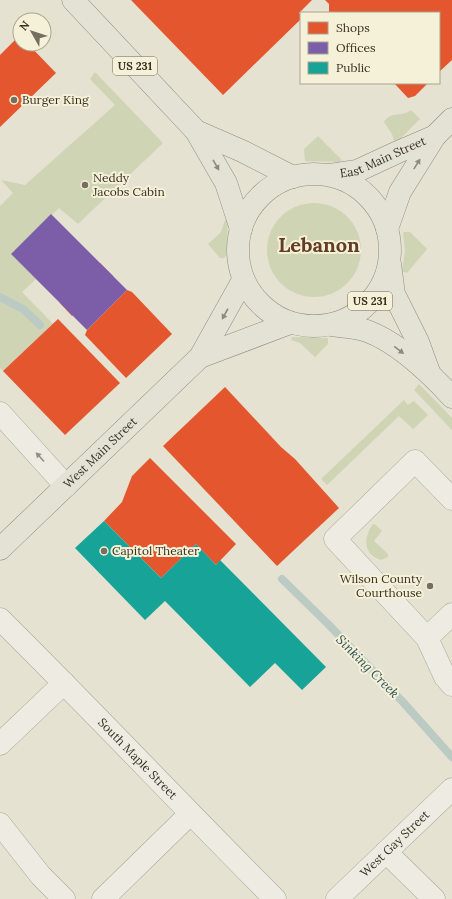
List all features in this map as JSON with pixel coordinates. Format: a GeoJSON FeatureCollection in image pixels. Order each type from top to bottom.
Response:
{"type":"FeatureCollection","features":[{"type":"Feature","properties":{"kind":"main road","name":"US 231"},"geometry":{"type":"LineString","coordinates":[[73,0],[196,131],[226,183],[241,230]]}},
{"type":"Feature","properties":{"kind":"main road","name":"East Main Street"},"geometry":{"type":"LineString","coordinates":[[387,229],[400,192],[435,136],[452,119]]}},
{"type":"Feature","properties":{"kind":"main road","name":"US 231"},"geometry":{"type":"LineString","coordinates":[[196,131],[242,151],[293,177]]}},
{"type":"Feature","properties":{"kind":"main road","name":"East Main Street"},"geometry":{"type":"LineString","coordinates":[[330,176],[357,172],[435,136]]}},
{"type":"Feature","properties":{"kind":"main road","name":"US 231"},"geometry":{"type":"LineString","coordinates":[[330,325],[352,316],[370,301],[383,282],[389,259],[387,229],[381,214],[371,200],[359,189],[345,181],[330,176],[311,174],[293,177],[276,184],[260,196],[248,211],[237,246],[238,264],[243,280],[262,307],[290,323],[310,326],[330,325],[367,331],[392,344],[429,372],[452,397]]}},
{"type":"Feature","properties":{"kind":"main road"},"geometry":{"type":"LineString","coordinates":[[389,259],[394,294],[418,342],[429,372]]}},
{"type":"Feature","properties":{"kind":"main road","name":"West Main Street"},"geometry":{"type":"LineString","coordinates":[[0,549],[200,357],[243,280]]}},
{"type":"Feature","properties":{"kind":"main road","name":"West Main Street"},"geometry":{"type":"LineString","coordinates":[[200,357],[290,323]]}},
{"type":"Feature","properties":{"kind":"street"},"geometry":{"type":"LineString","coordinates":[[0,413],[66,486]]}},
{"type":"Feature","properties":{"kind":"street"},"geometry":{"type":"LineString","coordinates":[[452,499],[416,461],[335,539],[427,638],[445,677],[452,685]]}},
{"type":"Feature","properties":{"kind":"street"},"geometry":{"type":"LineString","coordinates":[[427,638],[452,614]]}},
{"type":"Feature","properties":{"kind":"street","name":"South Maple Street"},"geometry":{"type":"LineString","coordinates":[[0,619],[275,899]]}},
{"type":"Feature","properties":{"kind":"street"},"geometry":{"type":"LineString","coordinates":[[0,744],[64,683]]}},
{"type":"Feature","properties":{"kind":"street","name":"West Gay Street"},"geometry":{"type":"LineString","coordinates":[[337,899],[452,788]]}},
{"type":"Feature","properties":{"kind":"street"},"geometry":{"type":"LineString","coordinates":[[102,899],[190,814]]}},
{"type":"Feature","properties":{"kind":"street"},"geometry":{"type":"LineString","coordinates":[[0,824],[41,876],[64,899]]}},
{"type":"Feature","properties":{"kind":"street"},"geometry":{"type":"LineString","coordinates":[[386,852],[434,899]]}},
{"type":"Feature","properties":{"kind":"green space"},"geometry":{"type":"Polygon","coordinates":[[[95,72],[163,143],[78,224],[59,208],[11,254],[36,279],[22,292],[53,324],[3,371],[0,368],[0,206],[13,193],[1,180],[25,185],[115,105],[90,79],[95,72]]]}},
{"type":"Feature","properties":{"kind":"green space"},"geometry":{"type":"Polygon","coordinates":[[[411,110],[420,119],[400,139],[394,141],[392,134],[384,122],[390,116],[411,110]]]}},
{"type":"Feature","properties":{"kind":"green space"},"geometry":{"type":"Polygon","coordinates":[[[318,136],[341,159],[341,161],[305,161],[304,149],[318,136]]]}},
{"type":"Feature","properties":{"kind":"green space"},"geometry":{"type":"Polygon","coordinates":[[[305,203],[323,203],[332,206],[348,216],[358,232],[361,241],[361,259],[358,268],[348,284],[332,294],[323,297],[305,297],[296,294],[280,284],[270,268],[267,259],[267,241],[270,232],[280,216],[296,206],[305,203]]]}},
{"type":"Feature","properties":{"kind":"green space"},"geometry":{"type":"Polygon","coordinates":[[[225,220],[228,221],[226,256],[224,258],[220,258],[208,244],[221,232],[225,220]]]}},
{"type":"Feature","properties":{"kind":"green space"},"geometry":{"type":"Polygon","coordinates":[[[404,232],[410,232],[427,249],[407,273],[402,271],[405,251],[404,232]]]}},
{"type":"Feature","properties":{"kind":"green space"},"geometry":{"type":"Polygon","coordinates":[[[292,337],[328,338],[328,344],[315,357],[300,343],[291,340],[292,337]]]}},
{"type":"Feature","properties":{"kind":"green space"},"geometry":{"type":"Polygon","coordinates":[[[419,384],[452,418],[452,430],[414,390],[419,384]]]}},
{"type":"Feature","properties":{"kind":"green space"},"geometry":{"type":"Polygon","coordinates":[[[404,400],[408,405],[414,401],[428,415],[413,429],[399,416],[327,485],[321,479],[404,400]]]}},
{"type":"Feature","properties":{"kind":"green space"},"geometry":{"type":"Polygon","coordinates":[[[373,524],[382,531],[374,541],[388,554],[388,557],[381,560],[371,554],[366,545],[366,540],[373,524]]]}},
{"type":"Feature","properties":{"kind":"building: Shops"},"geometry":{"type":"Polygon","coordinates":[[[131,0],[312,0],[299,13],[300,20],[223,95],[131,0]]]}},
{"type":"Feature","properties":{"kind":"building: Shops"},"geometry":{"type":"Polygon","coordinates":[[[325,0],[452,0],[452,60],[440,71],[440,12],[329,12],[329,4],[325,0]]]}},
{"type":"Feature","properties":{"kind":"building: Shops","name":"Burger King"},"geometry":{"type":"Polygon","coordinates":[[[12,43],[12,52],[36,52],[56,73],[0,127],[0,55],[12,43]]]}},
{"type":"Feature","properties":{"kind":"building: Shops"},"geometry":{"type":"Polygon","coordinates":[[[395,84],[427,84],[415,96],[408,98],[395,84]]]}},
{"type":"Feature","properties":{"kind":"building: Shops"},"geometry":{"type":"Polygon","coordinates":[[[100,263],[113,276],[72,316],[60,303],[100,263]]]}},
{"type":"Feature","properties":{"kind":"building: Shops"},"geometry":{"type":"Polygon","coordinates":[[[127,290],[132,292],[172,334],[126,378],[85,335],[87,330],[127,290]]]}},
{"type":"Feature","properties":{"kind":"building: Shops"},"geometry":{"type":"Polygon","coordinates":[[[58,319],[120,383],[65,435],[3,371],[58,319]]]}},
{"type":"Feature","properties":{"kind":"building: Shops"},"geometry":{"type":"Polygon","coordinates":[[[225,387],[281,447],[295,459],[339,508],[277,566],[163,446],[225,387]]]}},
{"type":"Feature","properties":{"kind":"building: Shops"},"geometry":{"type":"Polygon","coordinates":[[[150,458],[236,544],[216,565],[196,544],[161,578],[104,521],[122,502],[132,476],[150,458]]]}},
{"type":"Feature","properties":{"kind":"building: Offices"},"geometry":{"type":"Polygon","coordinates":[[[51,214],[127,290],[87,330],[11,254],[51,214]]]}},
{"type":"Feature","properties":{"kind":"building: Public"},"geometry":{"type":"Polygon","coordinates":[[[104,521],[161,578],[196,544],[216,565],[220,560],[326,667],[302,690],[275,663],[250,687],[165,601],[145,620],[75,548],[104,521]]]}},
{"type":"Feature","properties":{"kind":"waterway","name":"Sinking Creek"},"geometry":{"type":"LineString","coordinates":[[0,297],[23,309],[40,325]]}},
{"type":"Feature","properties":{"kind":"waterway","name":"Sinking Creek"},"geometry":{"type":"LineString","coordinates":[[282,579],[328,624],[402,701],[452,757]]}},
{"type":"Feature","properties":{"kind":"place","name":"Burger King"},"geometry":{"type":"Point","coordinates":[14,100]}},
{"type":"Feature","properties":{"kind":"place","name":"Neddy Jacobs Cabin"},"geometry":{"type":"Point","coordinates":[85,185]}},
{"type":"Feature","properties":{"kind":"place","name":"Capitol Theater"},"geometry":{"type":"Point","coordinates":[104,551]}},
{"type":"Feature","properties":{"kind":"place","name":"Wilson County Courthouse"},"geometry":{"type":"Point","coordinates":[430,586]}},
{"type":"Feature","properties":{"kind":"district","name":"Lebanon"},"geometry":{"type":"Point","coordinates":[319,245]}}]}
